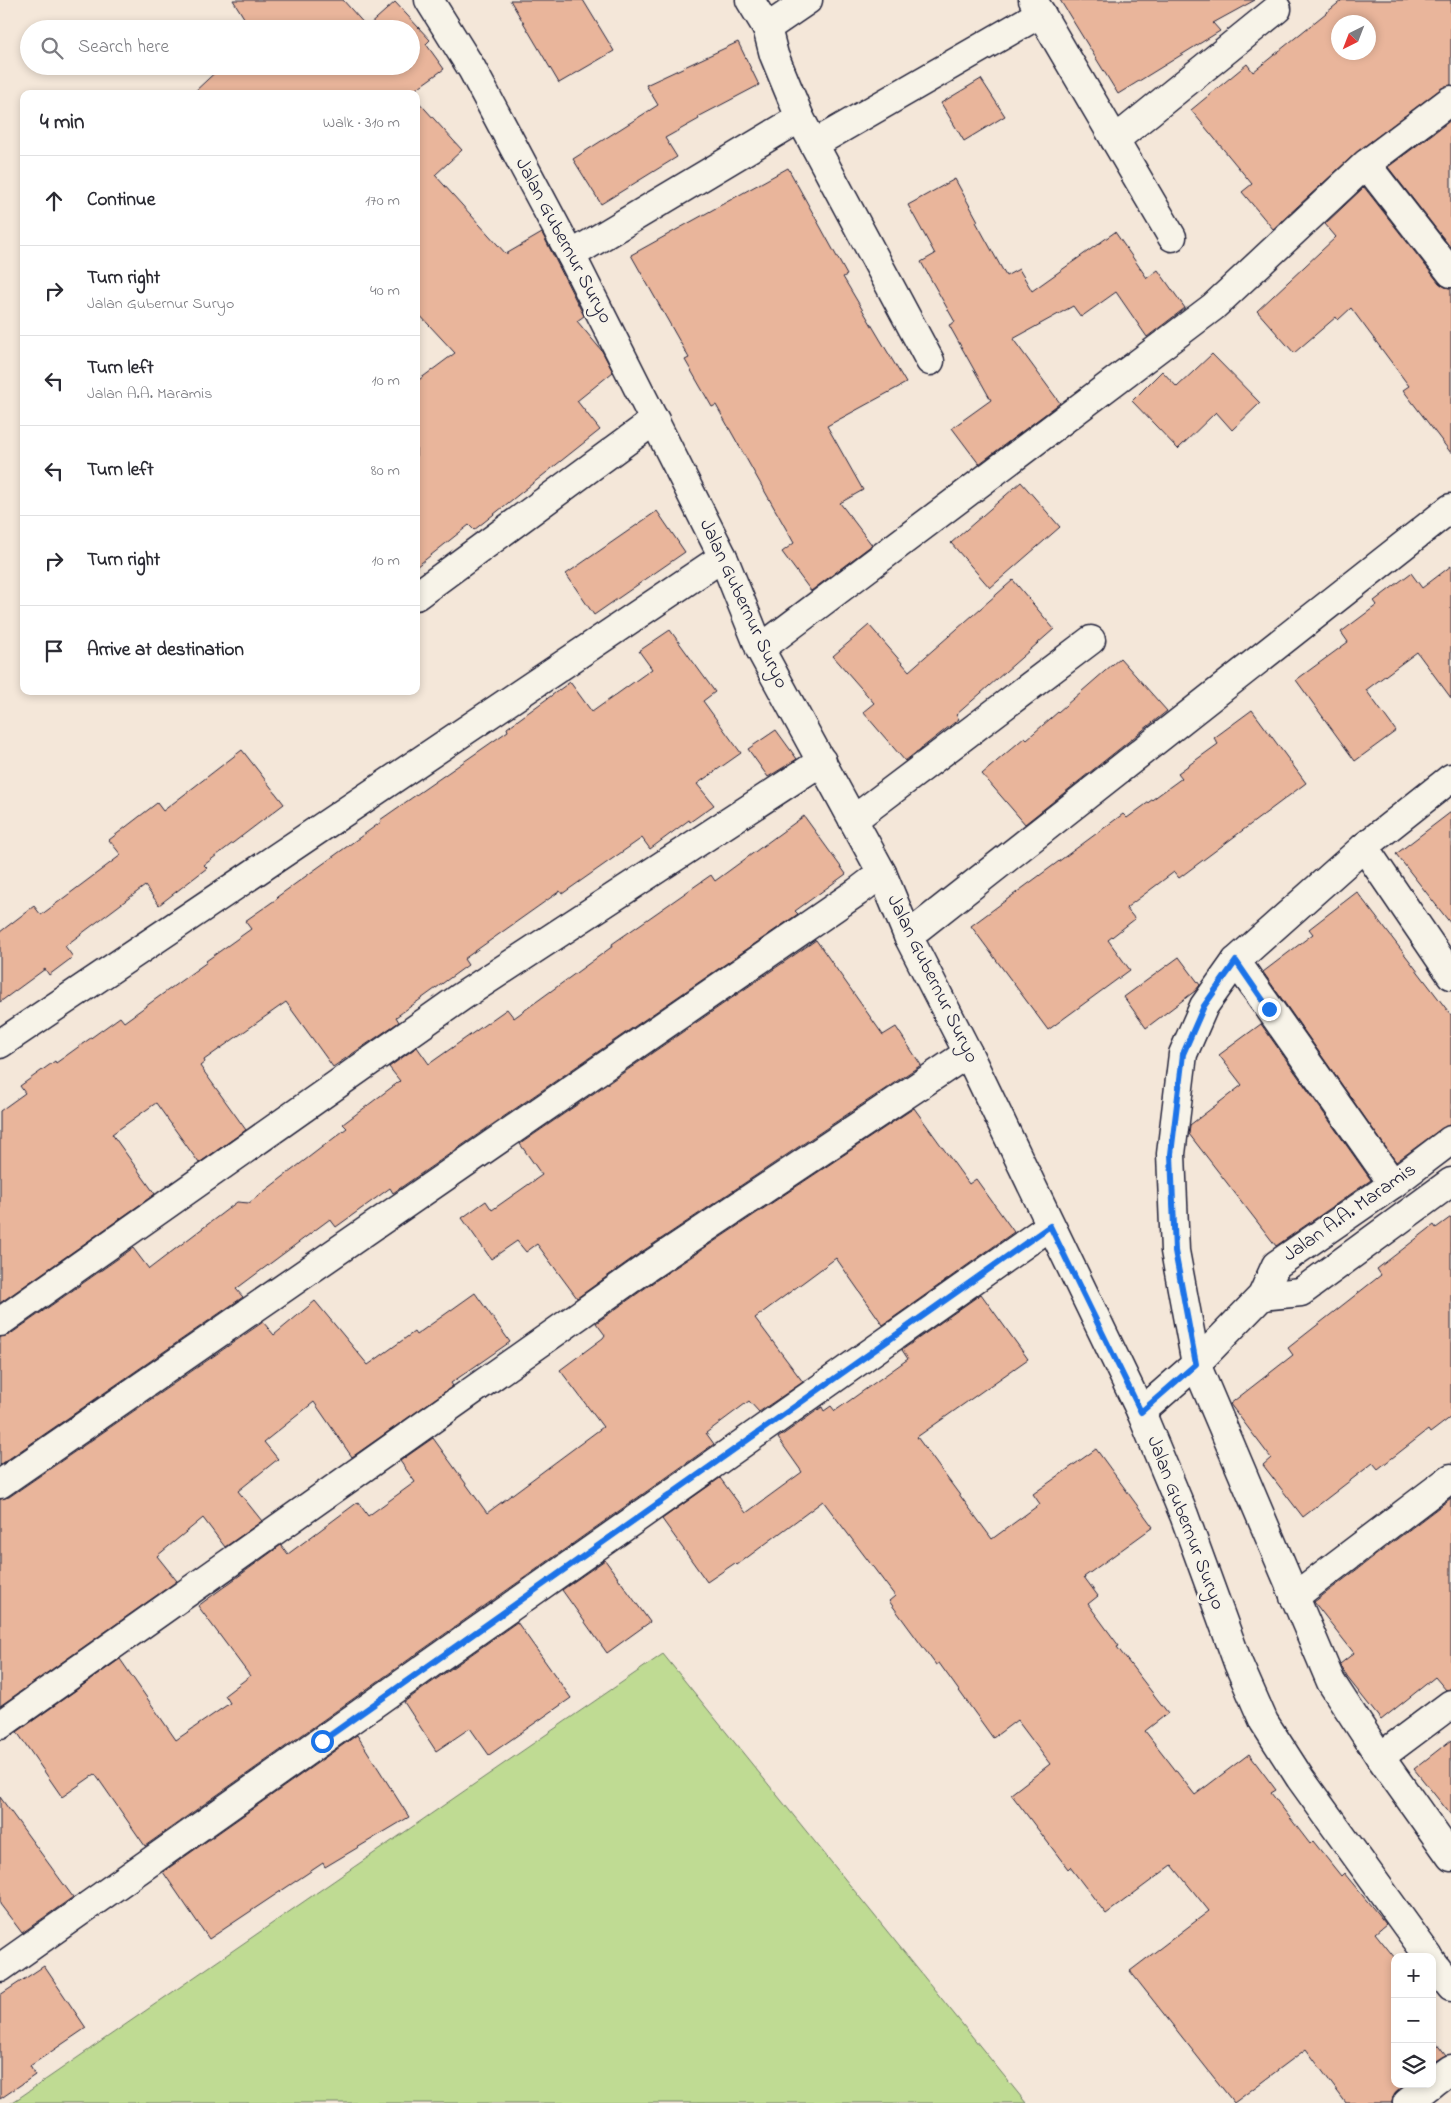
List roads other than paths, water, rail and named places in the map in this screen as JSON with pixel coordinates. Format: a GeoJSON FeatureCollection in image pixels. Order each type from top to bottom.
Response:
{"type":"FeatureCollection","features":[{"type":"Feature","properties":{"kind":"street","name":"Jalan Gubernur Suryo"},"geometry":{"type":"LineString","coordinates":[[429,0],[472,69],[571,255],[723,557],[760,649],[882,873],[908,936],[968,1054],[1141,1412],[1184,1515],[1238,1663],[1264,1722],[1300,1778],[1426,1953]]}},
{"type":"Feature","properties":{"kind":"street"},"geometry":{"type":"LineString","coordinates":[[750,0],[766,28],[774,55],[800,118],[930,361]]}},
{"type":"Feature","properties":{"kind":"street"},"geometry":{"type":"LineString","coordinates":[[766,28],[808,0]]}},
{"type":"Feature","properties":{"kind":"street"},"geometry":{"type":"LineString","coordinates":[[1114,140],[1280,3]]}},
{"type":"Feature","properties":{"kind":"street"},"geometry":{"type":"LineString","coordinates":[[814,144],[1037,7],[1172,237]]}},
{"type":"Feature","properties":{"kind":"street"},"geometry":{"type":"LineString","coordinates":[[760,649],[1213,307],[1366,164],[1451,100]]}},
{"type":"Feature","properties":{"kind":"street"},"geometry":{"type":"LineString","coordinates":[[571,255],[800,118]]}},
{"type":"Feature","properties":{"kind":"street"},"geometry":{"type":"LineString","coordinates":[[1366,164],[1451,273]]}},
{"type":"Feature","properties":{"kind":"street"},"geometry":{"type":"LineString","coordinates":[[420,593],[655,420]]}},
{"type":"Feature","properties":{"kind":"street"},"geometry":{"type":"LineString","coordinates":[[908,936],[1451,508]]}},
{"type":"Feature","properties":{"kind":"street"},"geometry":{"type":"LineString","coordinates":[[0,1044],[723,557]]}},
{"type":"Feature","properties":{"kind":"street"},"geometry":{"type":"LineString","coordinates":[[853,820],[1091,640]]}},
{"type":"Feature","properties":{"kind":"street"},"geometry":{"type":"LineString","coordinates":[[0,1322],[461,997],[822,760]]}},
{"type":"Feature","properties":{"kind":"street"},"geometry":{"type":"LineString","coordinates":[[1451,778],[1364,847],[1236,961],[1204,1006],[1183,1054],[1171,1154],[1175,1251],[1196,1364],[1331,1682],[1380,1757],[1451,1857]]}},
{"type":"Feature","properties":{"kind":"street"},"geometry":{"type":"LineString","coordinates":[[1364,847],[1451,974]]}},
{"type":"Feature","properties":{"kind":"street"},"geometry":{"type":"LineString","coordinates":[[0,1484],[882,873]]}},
{"type":"Feature","properties":{"kind":"street"},"geometry":{"type":"LineString","coordinates":[[1236,961],[1393,1184]]}},
{"type":"Feature","properties":{"kind":"street"},"geometry":{"type":"LineString","coordinates":[[0,1725],[646,1268],[968,1054]]}},
{"type":"Feature","properties":{"kind":"street","name":"Jalan A.A. Maramis"},"geometry":{"type":"LineString","coordinates":[[1141,1412],[1196,1364],[1262,1296],[1276,1265],[1393,1184],[1451,1140]]}},
{"type":"Feature","properties":{"kind":"street","name":"Jalan A.A. Maramis"},"geometry":{"type":"LineString","coordinates":[[1262,1296],[1301,1292],[1451,1182]]}},
{"type":"Feature","properties":{"kind":"street"},"geometry":{"type":"LineString","coordinates":[[0,1968],[1050,1226]]}},
{"type":"Feature","properties":{"kind":"street"},"geometry":{"type":"LineString","coordinates":[[1294,1597],[1451,1478]]}},
{"type":"Feature","properties":{"kind":"street"},"geometry":{"type":"LineString","coordinates":[[1380,1757],[1451,1704]]}},
{"type":"Feature","properties":{"kind":"street"},"geometry":{"type":"LineString","coordinates":[[1436,1967],[1451,1987]]}},
{"type":"Feature","properties":{"kind":"street"},"geometry":{"type":"LineString","coordinates":[[1436,2081],[1451,2069]]}},
{"type":"Feature","properties":{"kind":"street"},"geometry":{"type":"LineString","coordinates":[[1407,2103],[1427,2088]]}}]}
